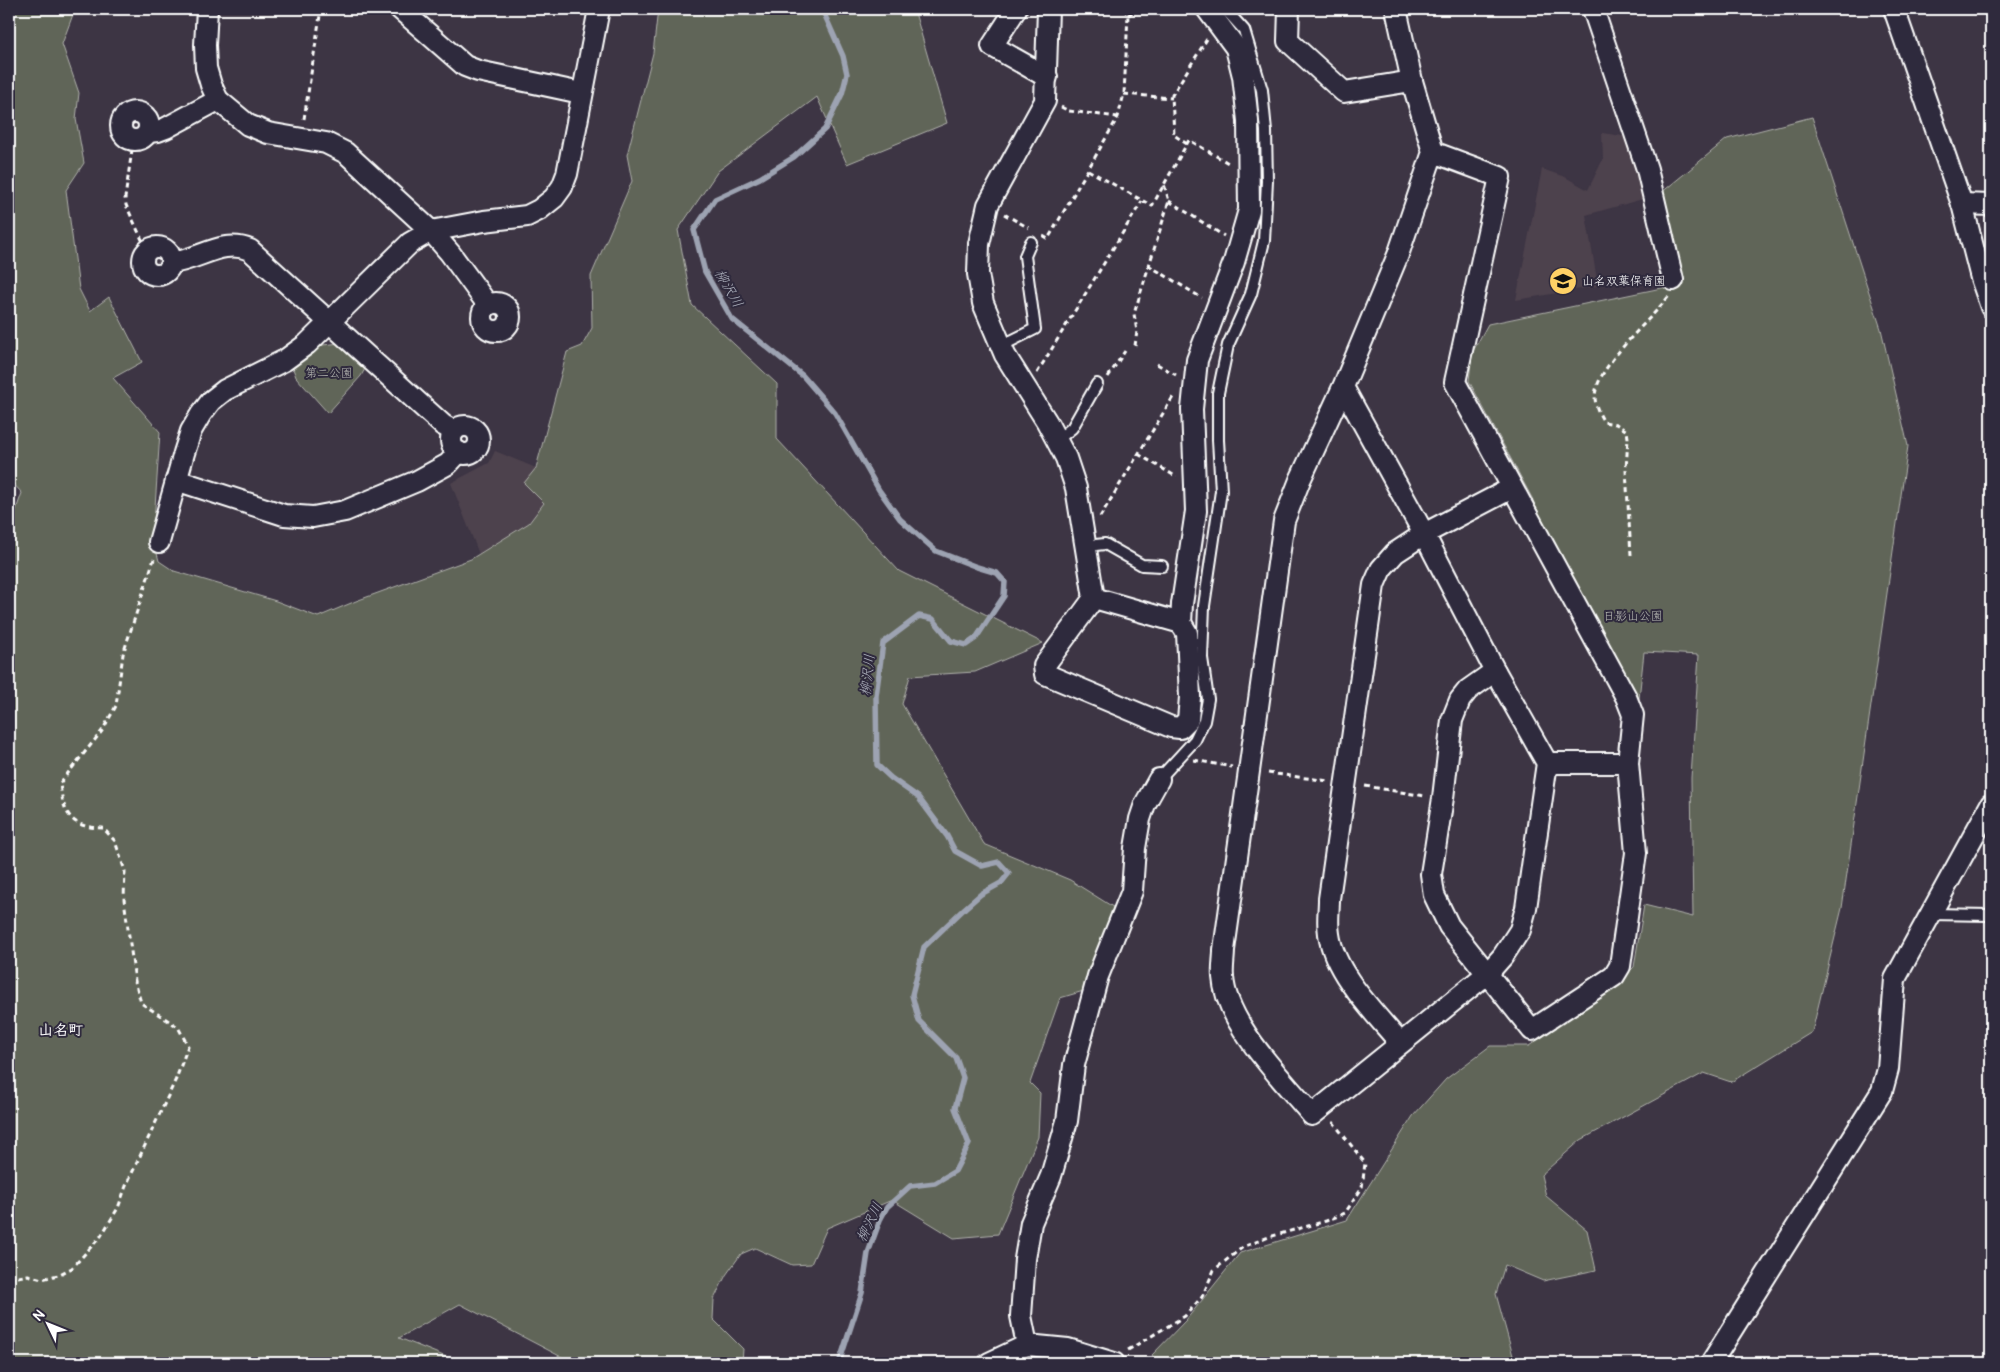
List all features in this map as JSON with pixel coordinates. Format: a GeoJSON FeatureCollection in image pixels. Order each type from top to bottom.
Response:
{"type":"FeatureCollection","features":[{"type":"Feature","properties":{"kind":"street"},"geometry":{"type":"LineString","coordinates":[[207,9],[206,68],[218,100],[248,125],[268,133],[301,137],[326,143],[346,153],[432,231],[488,305]]}},
{"type":"Feature","properties":{"kind":"street"},"geometry":{"type":"LineString","coordinates":[[400,9],[465,66],[478,71],[581,92]]}},
{"type":"Feature","properties":{"kind":"street"},"geometry":{"type":"LineString","coordinates":[[159,542],[192,431],[211,401],[225,390],[297,352],[330,323],[410,243],[432,231],[484,221],[527,216],[554,198],[562,187],[566,174],[599,9]]}},
{"type":"Feature","properties":{"kind":"street"},"geometry":{"type":"LineString","coordinates":[[1016,9],[992,46],[1046,77]]}},
{"type":"Feature","properties":{"kind":"street"},"geometry":{"type":"LineString","coordinates":[[1048,9],[1044,101],[988,205],[979,244],[978,274],[983,303],[1001,346],[1066,458],[1076,488],[1086,546],[1094,598],[1044,666],[1045,674],[1170,727],[1180,728],[1188,720],[1190,697],[1187,633],[1181,624],[1182,604],[1196,511],[1192,409],[1197,360],[1234,262],[1249,210],[1248,120],[1243,76],[1236,48],[1207,9]]}},
{"type":"Feature","properties":{"kind":"street"},"geometry":{"type":"LineString","coordinates":[[1289,9],[1288,41],[1344,92],[1412,81]]}},
{"type":"Feature","properties":{"kind":"street"},"geometry":{"type":"LineString","coordinates":[[1343,387],[1424,534],[1495,670],[1548,763],[1526,908],[1520,930],[1503,956],[1488,973],[1312,1116],[1242,1030],[1228,1003],[1223,978],[1224,950],[1284,521],[1398,255],[1433,152],[1412,81],[1396,9]]}},
{"type":"Feature","properties":{"kind":"street"},"geometry":{"type":"LineString","coordinates":[[1593,9],[1647,169],[1673,280]]}},
{"type":"Feature","properties":{"kind":"street"},"geometry":{"type":"LineString","coordinates":[[1894,9],[1962,204],[1981,278],[1991,307]]}},
{"type":"Feature","properties":{"kind":"street"},"geometry":{"type":"LineString","coordinates":[[148,132],[166,128],[218,100]]}},
{"type":"Feature","properties":{"kind":"street"},"geometry":{"type":"LineString","coordinates":[[1433,152],[1500,177],[1454,382],[1626,697],[1633,715],[1628,763],[1636,853],[1620,966],[1614,976],[1532,1030],[1449,926],[1434,895],[1432,874],[1452,720],[1468,690],[1495,670]]}},
{"type":"Feature","properties":{"kind":"street"},"geometry":{"type":"LineString","coordinates":[[1962,204],[1991,205]]}},
{"type":"Feature","properties":{"kind":"street"},"geometry":{"type":"LineString","coordinates":[[171,263],[188,261],[217,248],[240,245],[250,250],[443,425],[454,432],[451,440],[452,445],[459,452],[448,464],[417,481],[346,511],[313,517],[284,515],[176,480]]}},
{"type":"Feature","properties":{"kind":"street"},"geometry":{"type":"LineString","coordinates":[[1400,1044],[1343,972],[1334,953],[1329,934],[1329,899],[1374,584],[1381,569],[1395,553],[1424,534],[1512,488]]}},
{"type":"Feature","properties":{"kind":"street"},"geometry":{"type":"LineString","coordinates":[[1094,598],[1181,624]]}},
{"type":"Feature","properties":{"kind":"street"},"geometry":{"type":"LineString","coordinates":[[1548,763],[1628,763]]}},
{"type":"Feature","properties":{"kind":"street"},"geometry":{"type":"LineString","coordinates":[[1027,1345],[1021,1316],[1024,1259],[1031,1223],[1051,1176],[1067,1121],[1074,1065],[1098,976],[1132,890],[1135,848],[1140,819],[1145,804],[1159,779]]}},
{"type":"Feature","properties":{"kind":"street"},"geometry":{"type":"LineString","coordinates":[[1711,1363],[1882,1091],[1888,1069],[1895,979],[1991,804]]}},
{"type":"Feature","properties":{"kind":"street"},"geometry":{"type":"LineString","coordinates":[[989,1363],[1027,1345],[1068,1349],[1112,1362]]}},
{"type":"Feature","properties":{"kind":"lane"},"geometry":{"type":"LineString","coordinates":[[1159,779],[1195,740],[1204,721],[1208,699],[1202,658],[1204,606],[1221,492],[1218,393],[1228,345],[1251,294],[1264,241],[1267,182],[1266,131],[1262,90],[1244,30],[1225,9]]}},
{"type":"Feature","properties":{"kind":"lane"},"geometry":{"type":"LineString","coordinates":[[1001,346],[1034,329],[1025,256],[1032,242]]}},
{"type":"Feature","properties":{"kind":"lane"},"geometry":{"type":"LineString","coordinates":[[1057,440],[1072,428],[1097,384]]}},
{"type":"Feature","properties":{"kind":"lane"},"geometry":{"type":"LineString","coordinates":[[1086,546],[1105,544],[1142,565],[1162,566]]}},
{"type":"Feature","properties":{"kind":"lane"},"geometry":{"type":"LineString","coordinates":[[1930,914],[1991,915]]}},
{"type":"Feature","properties":{"kind":"path"},"geometry":{"type":"LineString","coordinates":[[301,137],[321,9]]}},
{"type":"Feature","properties":{"kind":"path"},"geometry":{"type":"LineString","coordinates":[[1015,220],[1048,239],[1118,117],[1124,94],[1128,15],[1124,9]]}},
{"type":"Feature","properties":{"kind":"path"},"geometry":{"type":"LineString","coordinates":[[1128,15],[1138,9]]}},
{"type":"Feature","properties":{"kind":"path"},"geometry":{"type":"LineString","coordinates":[[1187,144],[1174,135],[1172,95],[1211,32]]}},
{"type":"Feature","properties":{"kind":"path"},"geometry":{"type":"LineString","coordinates":[[1124,94],[1172,98]]}},
{"type":"Feature","properties":{"kind":"path"},"geometry":{"type":"LineString","coordinates":[[1069,111],[1118,117]]}},
{"type":"Feature","properties":{"kind":"path"},"geometry":{"type":"LineString","coordinates":[[1088,170],[1152,206],[1189,140],[1238,168]]}},
{"type":"Feature","properties":{"kind":"path"},"geometry":{"type":"LineString","coordinates":[[132,150],[125,198],[126,205],[144,244]]}},
{"type":"Feature","properties":{"kind":"path"},"geometry":{"type":"LineString","coordinates":[[1135,346],[1137,331],[1134,314],[1169,201],[1164,184]]}},
{"type":"Feature","properties":{"kind":"path"},"geometry":{"type":"LineString","coordinates":[[1033,380],[1142,201]]}},
{"type":"Feature","properties":{"kind":"path"},"geometry":{"type":"LineString","coordinates":[[1169,201],[1232,241]]}},
{"type":"Feature","properties":{"kind":"path"},"geometry":{"type":"LineString","coordinates":[[1148,265],[1209,302]]}},
{"type":"Feature","properties":{"kind":"path"},"geometry":{"type":"LineString","coordinates":[[1631,555],[1626,470],[1628,438],[1626,431],[1616,424],[1604,422],[1597,411],[1595,395],[1603,375],[1620,352],[1673,291],[1673,280]]}},
{"type":"Feature","properties":{"kind":"path"},"geometry":{"type":"LineString","coordinates":[[1097,384],[1109,377],[1125,351]]}},
{"type":"Feature","properties":{"kind":"path"},"geometry":{"type":"LineString","coordinates":[[1157,364],[1178,376]]}},
{"type":"Feature","properties":{"kind":"path"},"geometry":{"type":"LineString","coordinates":[[1099,518],[1176,393]]}},
{"type":"Feature","properties":{"kind":"path"},"geometry":{"type":"LineString","coordinates":[[1138,454],[1175,476],[1184,474]]}},
{"type":"Feature","properties":{"kind":"path"},"geometry":{"type":"LineString","coordinates":[[9,1279],[28,1275],[42,1279],[58,1276],[72,1268],[101,1236],[118,1208],[126,1186],[176,1079],[188,1046],[178,1028],[141,1003],[135,981],[124,899],[125,871],[115,841],[103,828],[87,828],[72,819],[62,805],[60,783],[102,731],[116,706],[123,654],[159,542]]}},
{"type":"Feature","properties":{"kind":"path"},"geometry":{"type":"LineString","coordinates":[[1179,757],[1248,770],[1443,798]]}},
{"type":"Feature","properties":{"kind":"path"},"geometry":{"type":"LineString","coordinates":[[1112,1362],[1185,1316],[1202,1297],[1214,1270],[1242,1247],[1269,1237],[1326,1221],[1345,1213],[1362,1188],[1365,1163],[1321,1108]]}},
{"type":"Feature","properties":{"kind":"shaded area"},"geometry":{"type":"Polygon","coordinates":[[[1602,133],[1629,137],[1646,198],[1586,215],[1598,286],[1516,300],[1542,169],[1565,177],[1588,190],[1603,159],[1602,133]]]}},
{"type":"Feature","properties":{"kind":"shaded area"},"geometry":{"type":"Polygon","coordinates":[[[495,451],[536,468],[544,503],[529,523],[479,554],[451,483],[489,463],[495,451]]]}},
{"type":"Feature","properties":{"kind":"green space"},"geometry":{"type":"Polygon","coordinates":[[[9,9],[75,9],[62,44],[79,93],[76,119],[84,163],[66,190],[79,289],[90,311],[109,297],[142,362],[113,378],[160,432],[153,538],[159,561],[174,571],[276,601],[318,617],[471,559],[529,523],[544,503],[524,483],[536,468],[567,352],[582,346],[592,328],[591,276],[632,181],[627,155],[653,53],[658,9],[914,9],[947,123],[847,164],[817,97],[718,171],[678,230],[692,305],[777,384],[777,439],[899,571],[1043,643],[975,672],[910,676],[902,704],[984,844],[1070,880],[1113,907],[1087,990],[1060,998],[1030,1083],[1040,1093],[1038,1137],[998,1234],[954,1238],[892,1200],[827,1228],[811,1264],[792,1265],[755,1248],[741,1254],[726,1275],[714,1299],[713,1319],[743,1349],[742,1363],[573,1363],[460,1304],[399,1338],[461,1363],[151,1363],[144,1359],[116,1361],[113,1363],[9,1363],[9,529],[22,493],[9,479],[9,9]]]}},
{"type":"Feature","properties":{"kind":"green space","name":"日影山公園"},"geometry":{"type":"Polygon","coordinates":[[[1812,117],[1881,329],[1908,446],[1842,908],[1812,1032],[1731,1082],[1704,1073],[1581,1140],[1541,1175],[1546,1196],[1587,1230],[1596,1270],[1543,1281],[1505,1265],[1496,1294],[1515,1363],[1158,1363],[1152,1355],[1186,1320],[1240,1253],[1347,1220],[1413,1116],[1446,1079],[1490,1046],[1529,1046],[1618,983],[1634,967],[1644,905],[1693,917],[1691,778],[1699,655],[1644,652],[1638,708],[1632,688],[1556,554],[1532,498],[1469,381],[1472,353],[1488,324],[1681,284],[1661,193],[1727,139],[1812,117]]]}},
{"type":"Feature","properties":{"kind":"green space","name":"第二公園"},"geometry":{"type":"Polygon","coordinates":[[[341,343],[366,367],[361,376],[328,413],[296,377],[292,366],[323,345],[341,343]]]}},
{"type":"Feature","properties":{"kind":"waterway","name":"柳沢川"},"geometry":{"type":"LineString","coordinates":[[822,9],[843,56],[847,74],[842,94],[825,129],[794,157],[760,178],[715,199],[694,230],[705,272],[732,319],[803,376],[835,413],[879,490],[900,519],[936,551],[997,573],[1005,582],[1004,596],[976,638],[966,645],[951,641],[933,619],[919,616],[883,643],[876,696],[877,765],[891,778],[918,797],[947,836],[955,851],[982,866],[999,862],[1009,873],[1001,883],[981,894],[924,947],[912,995],[919,1021],[956,1058],[963,1078],[955,1108],[969,1144],[955,1171],[935,1183],[910,1186],[887,1207],[880,1220],[868,1253],[862,1293],[839,1363]]}},
{"type":"Feature","properties":{"kind":"place","name":"山名双葉保育園"},"geometry":{"type":"Point","coordinates":[1563,281]}},
{"type":"Feature","properties":{"kind":"district","name":"山名町"},"geometry":{"type":"Point","coordinates":[61,1030]}}]}
